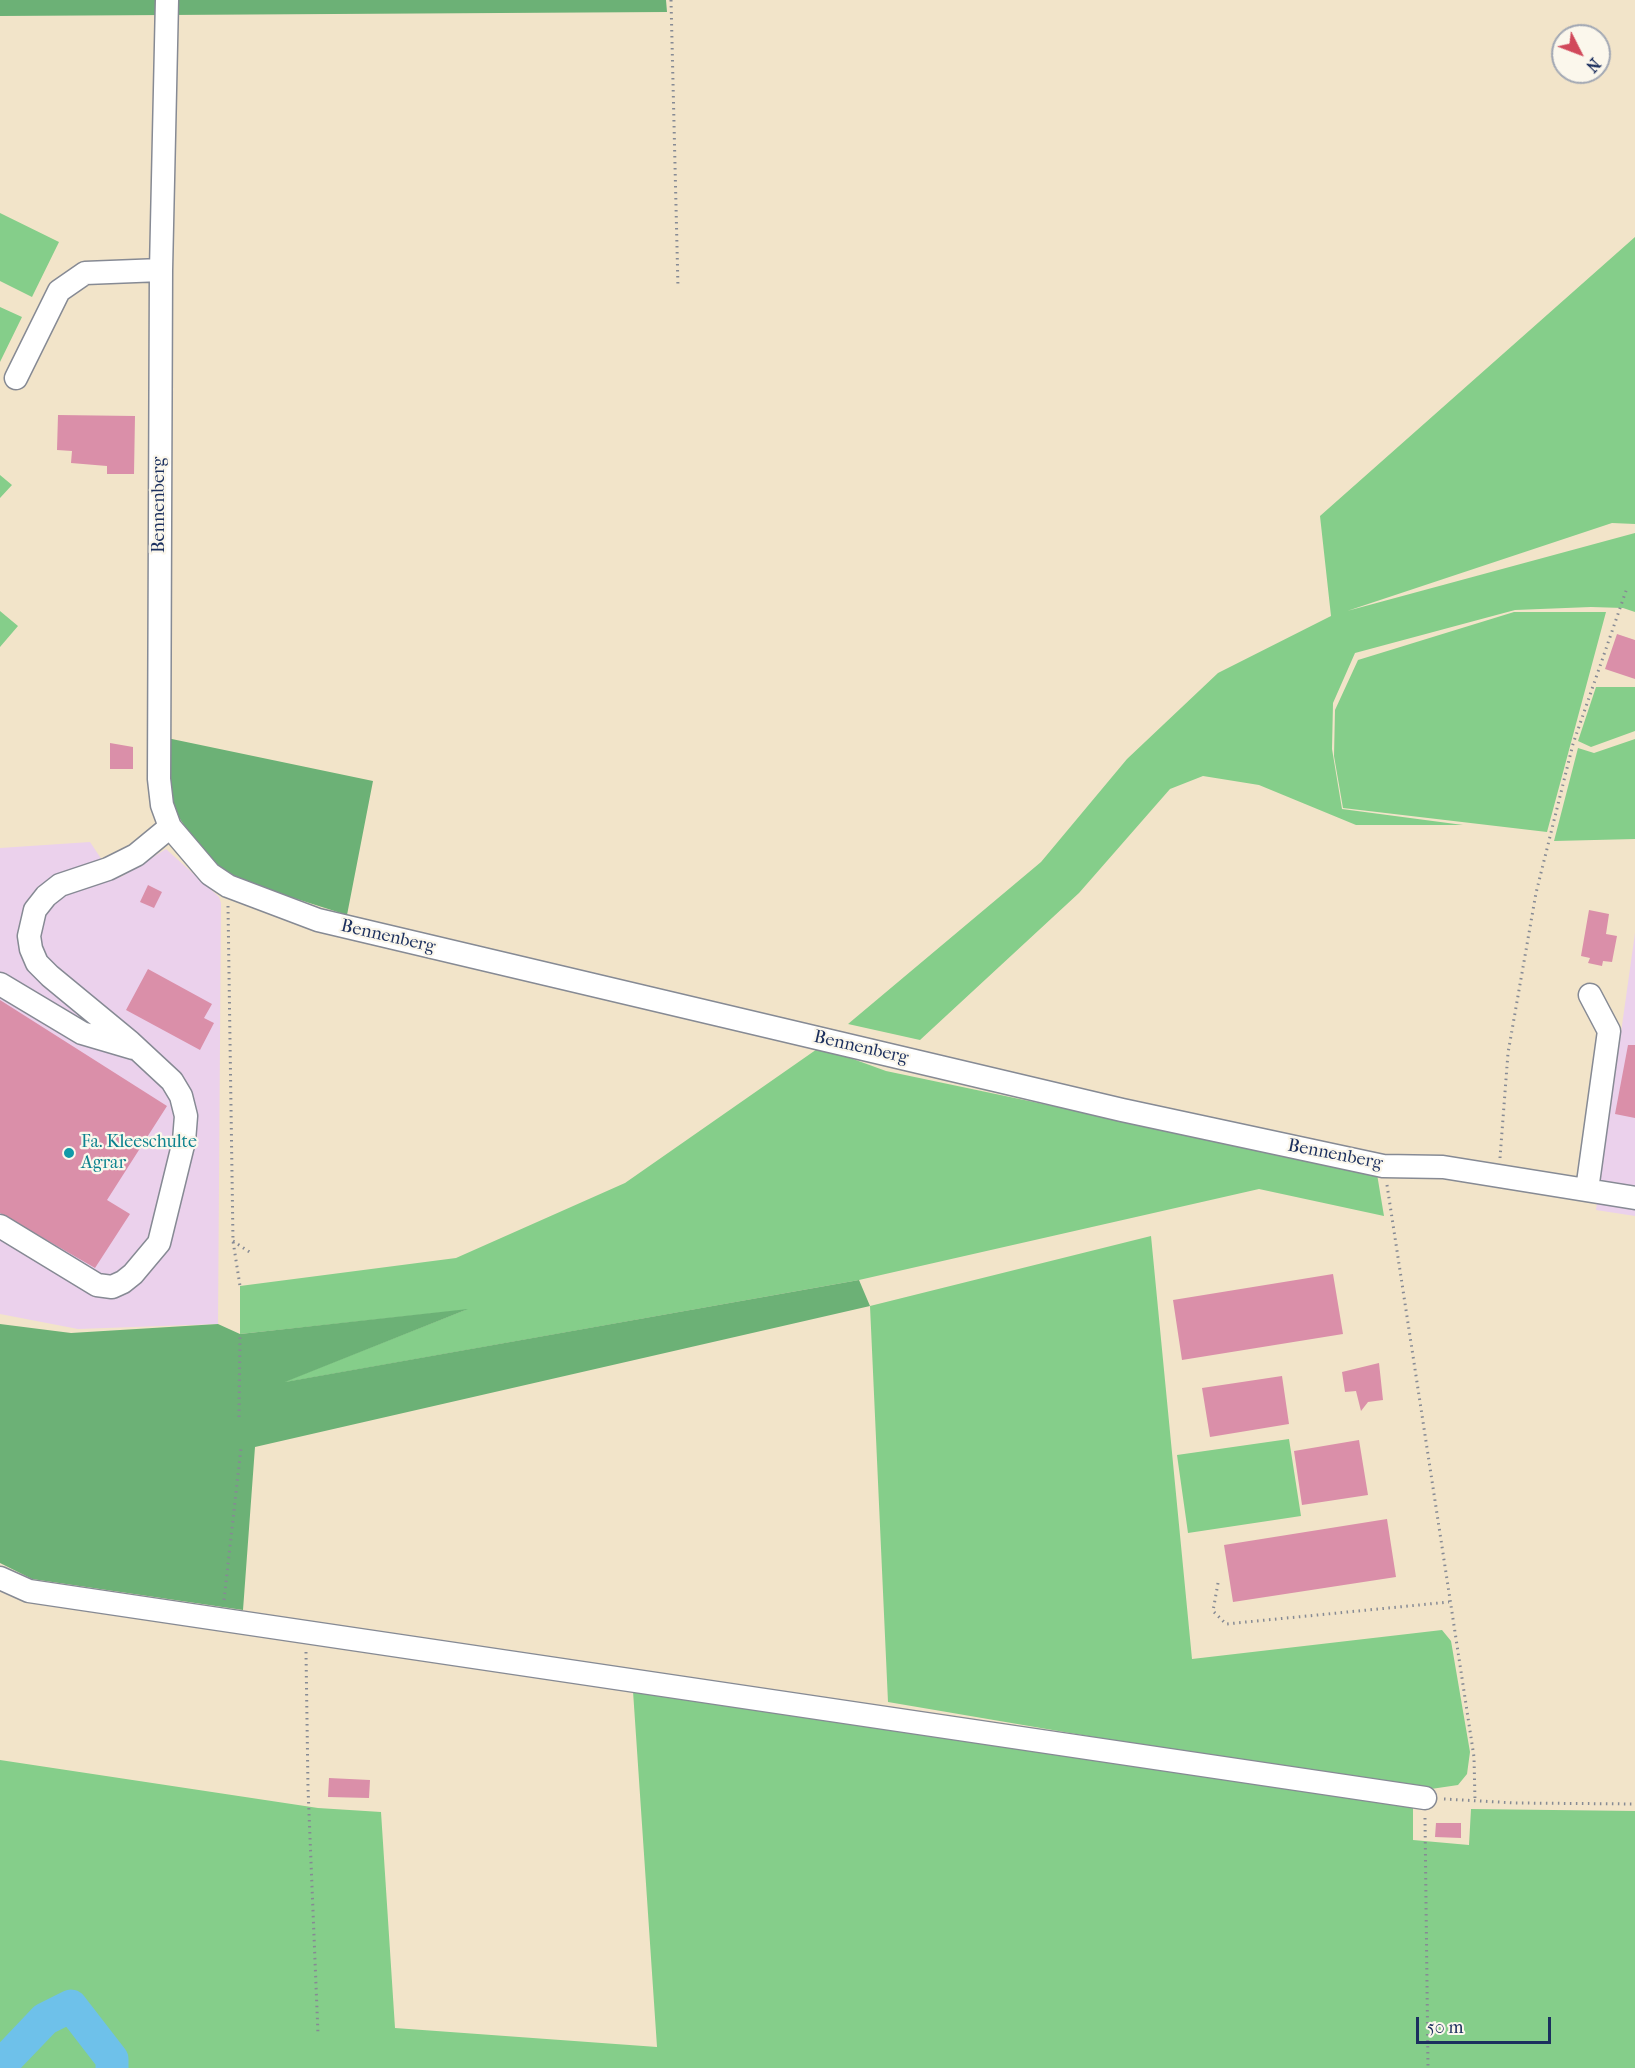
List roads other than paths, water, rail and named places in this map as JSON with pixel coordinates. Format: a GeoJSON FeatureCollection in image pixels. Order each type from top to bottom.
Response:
{"type":"FeatureCollection","features":[{"type":"Feature","properties":{"kind":"street","name":"Bennenberg"},"geometry":{"type":"LineString","coordinates":[[167,0],[161,270],[159,779],[162,805],[170,827],[202,867],[228,886],[318,920],[1122,1110],[1383,1166],[1443,1167],[1498,1174],[1635,1198]]}},
{"type":"Feature","properties":{"kind":"street"},"geometry":{"type":"LineString","coordinates":[[16,378],[59,291],[86,273],[161,270]]}},
{"type":"Feature","properties":{"kind":"street"},"geometry":{"type":"LineString","coordinates":[[0,1226],[97,1285],[112,1287],[123,1282],[146,1260],[159,1243],[184,1141],[186,1116],[182,1096],[172,1081],[138,1049],[37,963],[31,949],[30,922],[45,896],[60,885],[108,868],[136,855],[170,827]]}},
{"type":"Feature","properties":{"kind":"street"},"geometry":{"type":"LineString","coordinates":[[0,984],[82,1033],[138,1049]]}},
{"type":"Feature","properties":{"kind":"street"},"geometry":{"type":"LineString","coordinates":[[1587,1190],[1609,1031],[1590,994]]}},
{"type":"Feature","properties":{"kind":"street"},"geometry":{"type":"LineString","coordinates":[[0,1578],[28,1591],[1425,1798]]}},
{"type":"Feature","properties":{"kind":"waterway"},"geometry":{"type":"LineString","coordinates":[[0,2066],[45,2019],[71,2006],[112,2059],[112,2068]]}},
{"type":"Feature","properties":{"kind":"place","name":"Fa. Kleeschulte Agrar"},"geometry":{"type":"Point","coordinates":[69,1153]}}]}
